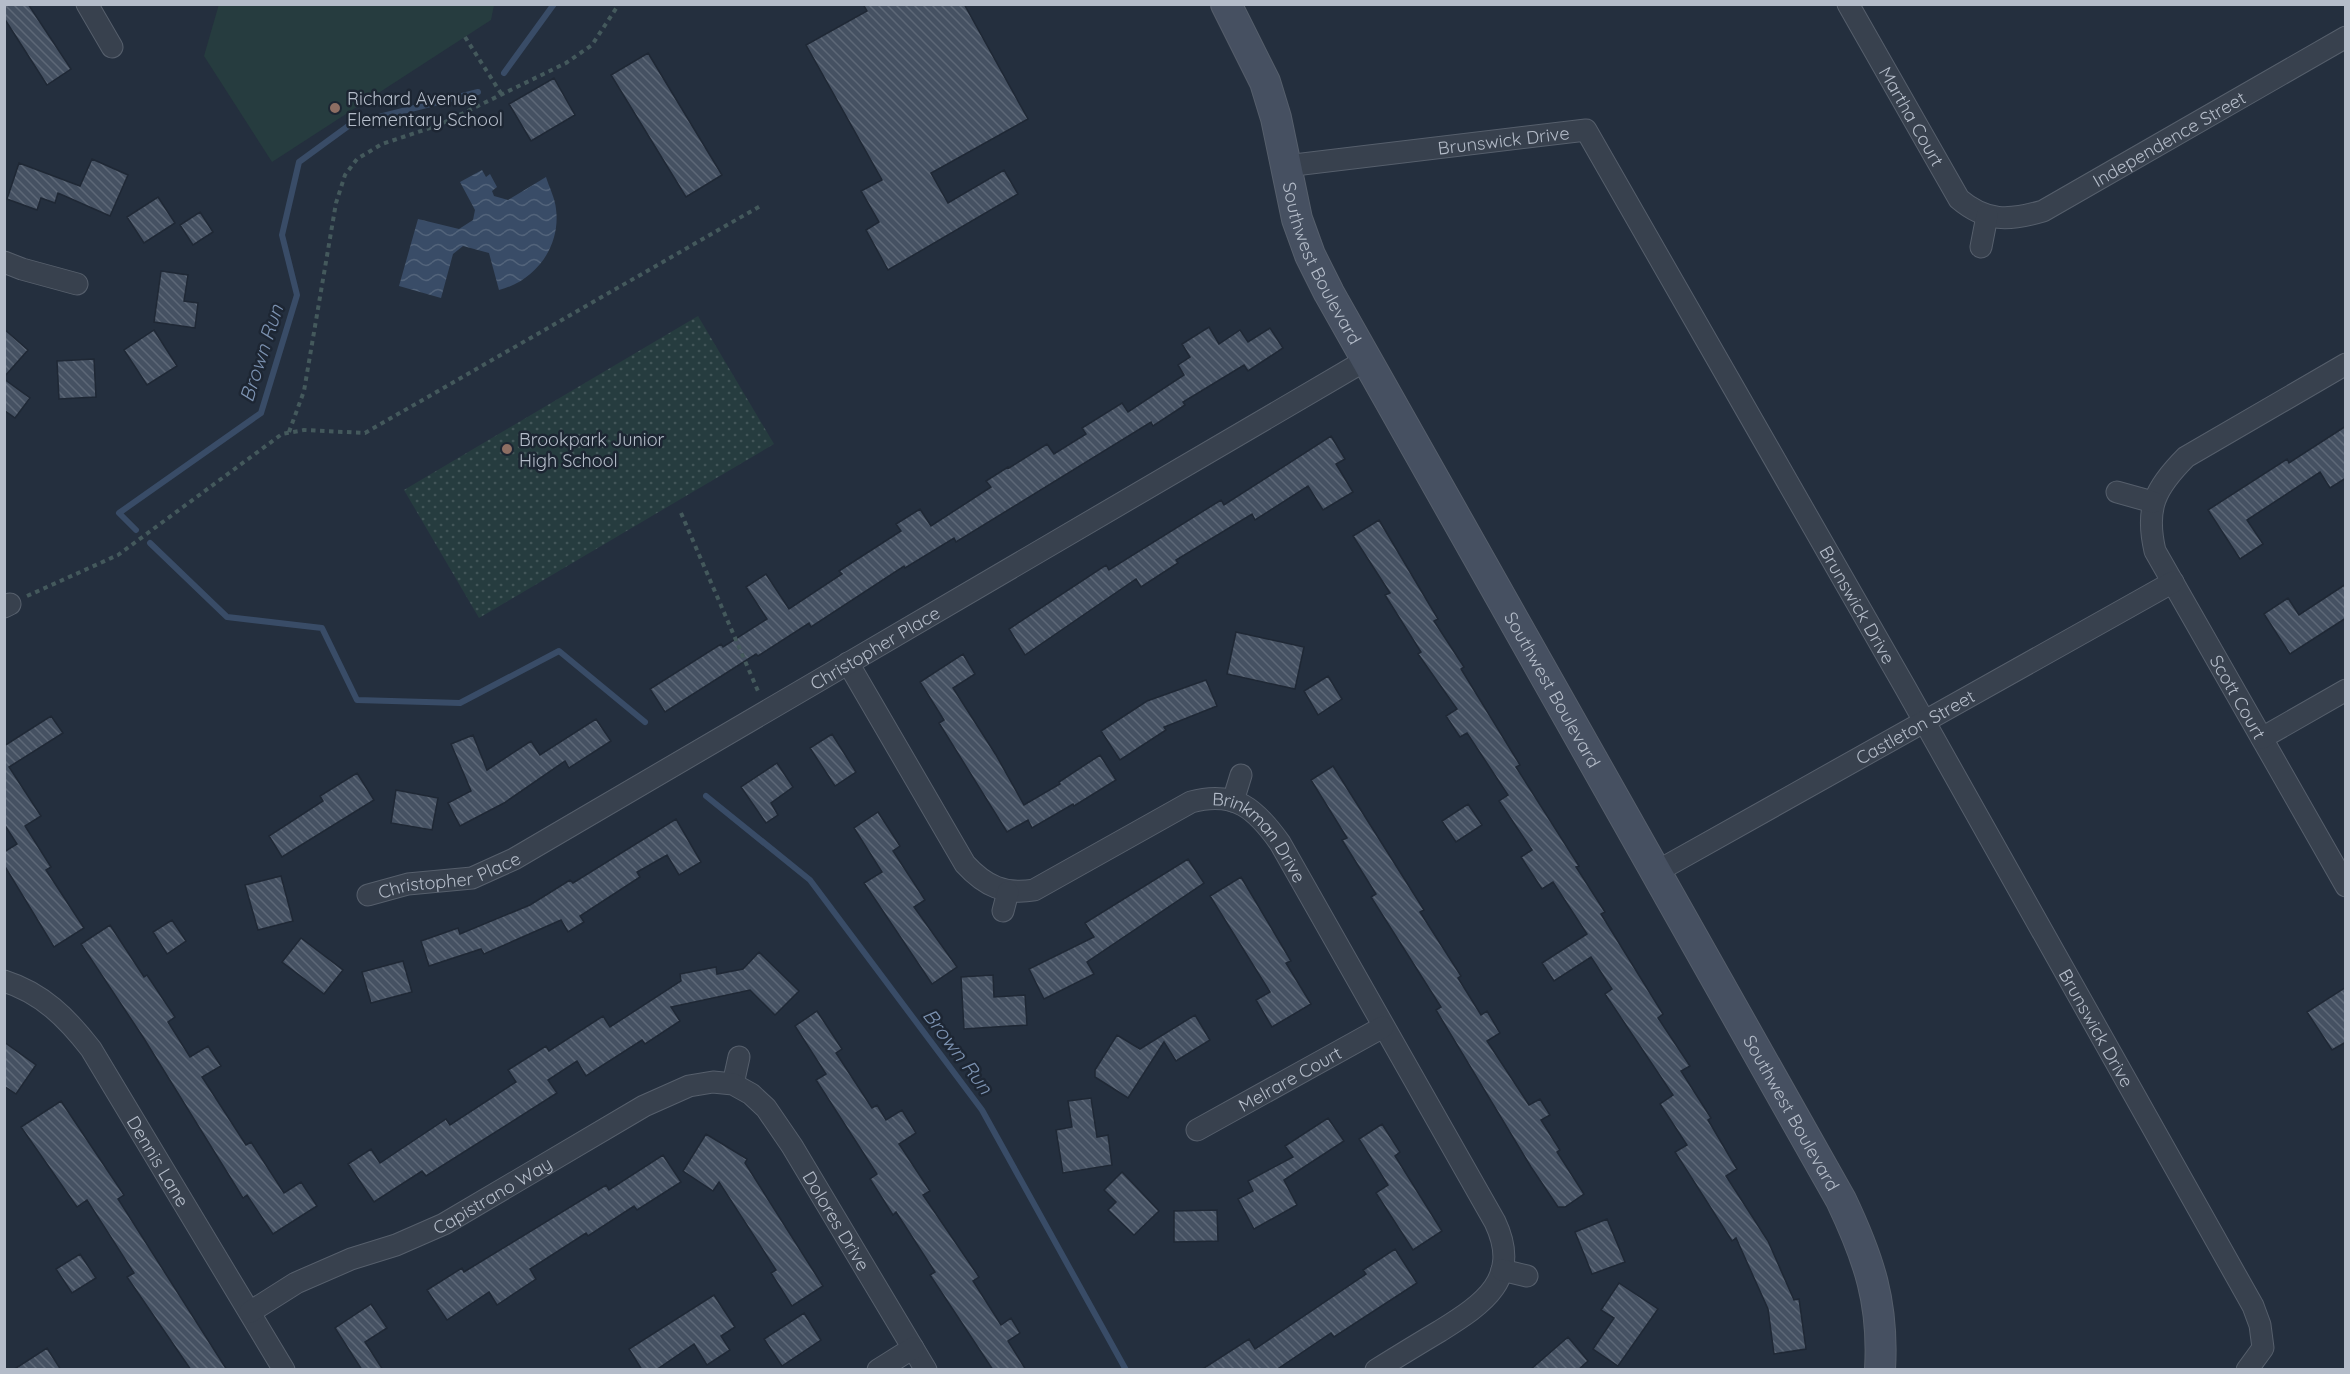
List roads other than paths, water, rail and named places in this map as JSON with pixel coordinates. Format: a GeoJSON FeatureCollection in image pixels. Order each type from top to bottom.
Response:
{"type":"FeatureCollection","features":[{"type":"Feature","properties":{"kind":"street"},"geometry":{"type":"LineString","coordinates":[[87,4],[112,48]]}},
{"type":"Feature","properties":{"kind":"street","name":"Southwest Boulevard"},"geometry":{"type":"LineString","coordinates":[[1226,4],[1265,82],[1297,219],[1310,255],[1366,360],[1842,1200],[1869,1264],[1878,1303],[1882,1337],[1881,1370]]}},
{"type":"Feature","properties":{"kind":"street","name":"Martha Court"},"geometry":{"type":"LineString","coordinates":[[1848,4],[1959,199],[1971,210],[1987,216]]}},
{"type":"Feature","properties":{"kind":"street","name":"Independence Street"},"geometry":{"type":"LineString","coordinates":[[1987,216],[2015,219],[2043,212],[2346,38]]}},
{"type":"Feature","properties":{"kind":"street","name":"Brunswick Drive"},"geometry":{"type":"LineString","coordinates":[[1286,166],[1586,130],[1924,722],[2253,1306],[2263,1348],[2247,1370]]}},
{"type":"Feature","properties":{"kind":"street"},"geometry":{"type":"LineString","coordinates":[[1980,247],[1987,216]]}},
{"type":"Feature","properties":{"kind":"street"},"geometry":{"type":"LineString","coordinates":[[4,261],[22,269],[77,284]]}},
{"type":"Feature","properties":{"kind":"street","name":"Christopher Place"},"geometry":{"type":"LineString","coordinates":[[368,895],[408,884],[472,878],[490,871],[1366,360]]}},
{"type":"Feature","properties":{"kind":"street"},"geometry":{"type":"LineString","coordinates":[[2117,492],[2153,502],[2166,477],[2186,457],[2346,364]]}},
{"type":"Feature","properties":{"kind":"street","name":"Scott Court"},"geometry":{"type":"LineString","coordinates":[[2153,502],[2150,527],[2155,551],[2346,886]]}},
{"type":"Feature","properties":{"kind":"street","name":"Castleton Street"},"geometry":{"type":"LineString","coordinates":[[1656,872],[2173,582]]}},
{"type":"Feature","properties":{"kind":"street","name":"Brinkman Drive"},"geometry":{"type":"LineString","coordinates":[[848,663],[965,864],[1006,902],[1034,890],[1191,802],[1206,798],[1233,801],[1252,810],[1264,820],[1280,843],[1495,1222],[1503,1245],[1502,1269]]}},
{"type":"Feature","properties":{"kind":"street"},"geometry":{"type":"LineString","coordinates":[[2262,738],[2346,690]]}},
{"type":"Feature","properties":{"kind":"street"},"geometry":{"type":"LineString","coordinates":[[1233,801],[1241,774]]}},
{"type":"Feature","properties":{"kind":"street","name":"Dennis Lane"},"geometry":{"type":"LineString","coordinates":[[4,981],[52,1005],[69,1021],[91,1049],[284,1370]]}},
{"type":"Feature","properties":{"kind":"street","name":"Melrare Court"},"geometry":{"type":"LineString","coordinates":[[1197,1130],[1383,1027]]}},
{"type":"Feature","properties":{"kind":"street"},"geometry":{"type":"LineString","coordinates":[[733,1084],[738,1057]]}},
{"type":"Feature","properties":{"kind":"street","name":"Capistrano Way"},"geometry":{"type":"LineString","coordinates":[[250,1312],[296,1283],[351,1259],[396,1245],[444,1224],[659,1098],[689,1086],[713,1082],[733,1084]]}},
{"type":"Feature","properties":{"kind":"street","name":"Dolores Drive"},"geometry":{"type":"LineString","coordinates":[[733,1084],[751,1094],[766,1108],[792,1146],[926,1370]]}},
{"type":"Feature","properties":{"kind":"street"},"geometry":{"type":"LineString","coordinates":[[1376,1370],[1474,1310],[1492,1293],[1502,1269],[1527,1276]]}},
{"type":"Feature","properties":{"kind":"street"},"geometry":{"type":"LineString","coordinates":[[878,1370],[913,1348]]}},
{"type":"Feature","properties":{"kind":"water"},"geometry":{"type":"Polygon","coordinates":[[[482,170],[486,177],[490,174],[497,187],[492,191],[494,196],[508,200],[546,177],[555,205],[556,223],[550,249],[543,260],[524,279],[499,290],[489,253],[463,246],[453,254],[441,298],[399,286],[418,219],[459,229],[473,220],[475,210],[460,182],[482,170]]]}},
{"type":"Feature","properties":{"kind":"waterway","name":"Brown Run"},"geometry":{"type":"LineString","coordinates":[[504,73],[554,4]]}},
{"type":"Feature","properties":{"kind":"waterway","name":"Brown Run"},"geometry":{"type":"LineString","coordinates":[[136,530],[119,513],[261,413],[297,295],[282,235],[299,162],[351,124],[478,92]]}},
{"type":"Feature","properties":{"kind":"waterway","name":"Brown Run"},"geometry":{"type":"LineString","coordinates":[[150,543],[227,617],[322,628],[357,700],[460,703],[559,651],[645,722]]}},
{"type":"Feature","properties":{"kind":"waterway","name":"Brown Run"},"geometry":{"type":"LineString","coordinates":[[706,796],[810,880],[982,1110],[1126,1370]]}},
{"type":"Feature","properties":{"kind":"place","name":"Richard Avenue Elementary School"},"geometry":{"type":"Point","coordinates":[335,108]}},
{"type":"Feature","properties":{"kind":"place","name":"Brookpark Junior High School"},"geometry":{"type":"Point","coordinates":[507,449]}}]}
